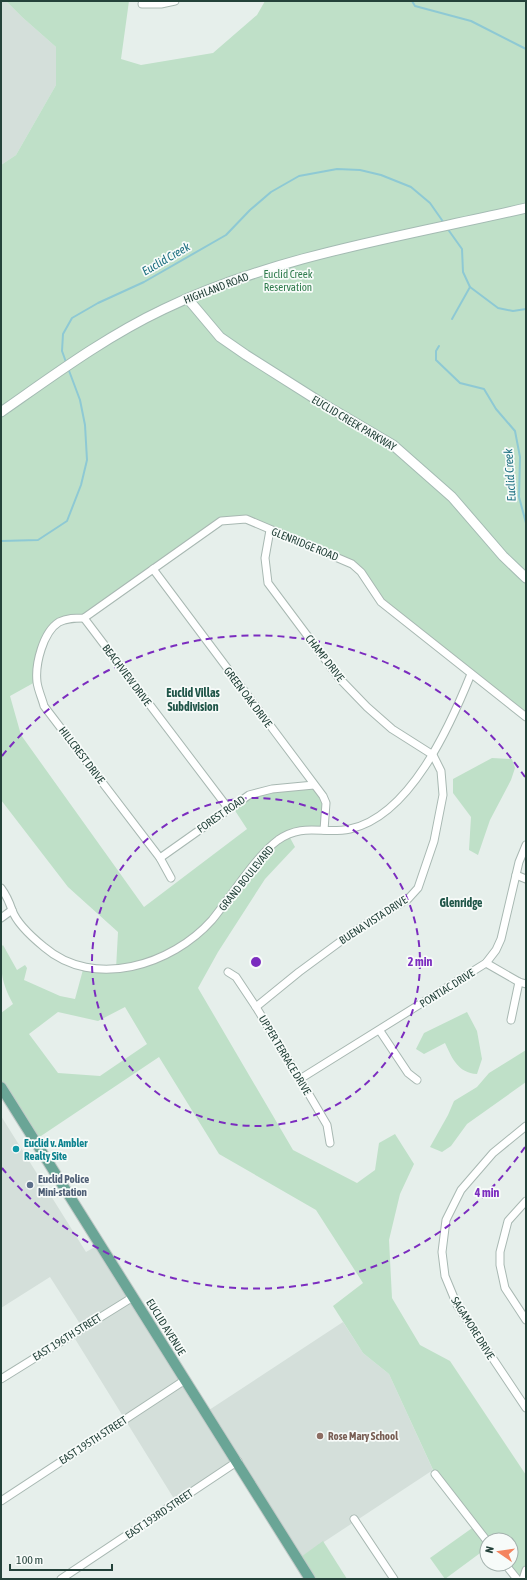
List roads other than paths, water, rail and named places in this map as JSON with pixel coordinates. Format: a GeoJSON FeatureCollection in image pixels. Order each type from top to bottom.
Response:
{"type":"FeatureCollection","features":[{"type":"Feature","properties":{"kind":"main road","name":"EUCLID AVENUE"},"geometry":{"type":"LineString","coordinates":[[1,1087],[185,1380],[238,1461],[310,1579]]}},
{"type":"Feature","properties":{"kind":"street"},"geometry":{"type":"LineString","coordinates":[[142,4],[162,4],[175,1]]}},
{"type":"Feature","properties":{"kind":"street","name":"HIGHLAND ROAD"},"geometry":{"type":"LineString","coordinates":[[1,412],[104,341],[188,299],[253,274],[414,233],[526,208]]}},
{"type":"Feature","properties":{"kind":"street","name":"EUCLID CREEK PARKWAY"},"geometry":{"type":"LineString","coordinates":[[188,299],[220,336],[246,355],[325,405],[393,444],[452,497],[503,556],[526,578]]}},
{"type":"Feature","properties":{"kind":"street","name":"GLENRIDGE ROAD"},"geometry":{"type":"LineString","coordinates":[[58,623],[72,617],[84,618],[221,521],[246,519],[352,564],[361,572],[381,602],[526,717]]}},
{"type":"Feature","properties":{"kind":"street","name":"CHAMP DRIVE"},"geometry":{"type":"LineString","coordinates":[[270,530],[265,558],[268,583],[339,678],[367,707],[392,729],[433,755]]}},
{"type":"Feature","properties":{"kind":"street","name":"GREEN OAK DRIVE"},"geometry":{"type":"LineString","coordinates":[[153,569],[326,803],[324,830]]}},
{"type":"Feature","properties":{"kind":"street","name":"BEACHVIEW DRIVE"},"geometry":{"type":"LineString","coordinates":[[84,618],[228,808]]}},
{"type":"Feature","properties":{"kind":"street","name":"HILLCREST DRIVE"},"geometry":{"type":"LineString","coordinates":[[58,623],[45,638],[39,654],[37,681],[44,706],[160,858],[171,878]]}},
{"type":"Feature","properties":{"kind":"street","name":"GRAND BOULEVARD"},"geometry":{"type":"LineString","coordinates":[[1,888],[10,900],[12,910],[28,932],[46,948],[70,962],[87,967],[116,969],[128,968],[150,962],[167,954],[199,932],[227,902],[265,853],[279,840],[301,830],[348,829],[373,820],[397,800],[433,755],[458,706],[471,674]]}},
{"type":"Feature","properties":{"kind":"street","name":"BUENA VISTA DRIVE"},"geometry":{"type":"LineString","coordinates":[[256,1007],[299,972],[356,930],[408,899],[418,888],[434,841],[443,795],[441,771],[433,755]]}},
{"type":"Feature","properties":{"kind":"street","name":"FOREST ROAD"},"geometry":{"type":"LineString","coordinates":[[160,858],[228,808],[249,795],[272,789],[314,785]]}},
{"type":"Feature","properties":{"kind":"street","name":"PONTIAC DRIVE"},"geometry":{"type":"LineString","coordinates":[[300,1079],[380,1031],[486,963],[496,950],[501,939],[516,875],[526,845]]}},
{"type":"Feature","properties":{"kind":"street"},"geometry":{"type":"LineString","coordinates":[[516,875],[526,880]]}},
{"type":"Feature","properties":{"kind":"street"},"geometry":{"type":"LineString","coordinates":[[1,918],[12,910]]}},
{"type":"Feature","properties":{"kind":"street"},"geometry":{"type":"LineString","coordinates":[[486,963],[523,983],[511,1020]]}},
{"type":"Feature","properties":{"kind":"street","name":"UPPER TERRACE DRIVE"},"geometry":{"type":"LineString","coordinates":[[228,972],[236,977],[300,1079],[327,1125],[330,1143]]}},
{"type":"Feature","properties":{"kind":"street"},"geometry":{"type":"LineString","coordinates":[[380,1031],[408,1073],[417,1080]]}},
{"type":"Feature","properties":{"kind":"street","name":"SAGAMORE DRIVE"},"geometry":{"type":"LineString","coordinates":[[526,1126],[493,1153],[461,1190],[446,1220],[442,1252],[445,1276],[457,1305],[524,1399],[526,1408]]}},
{"type":"Feature","properties":{"kind":"street"},"geometry":{"type":"LineString","coordinates":[[526,1201],[508,1221],[500,1252],[500,1265],[505,1288],[526,1320]]}},
{"type":"Feature","properties":{"kind":"street","name":"EAST 196TH STREET"},"geometry":{"type":"LineString","coordinates":[[1,1379],[133,1296]]}},
{"type":"Feature","properties":{"kind":"street","name":"EAST 195TH STREET"},"geometry":{"type":"LineString","coordinates":[[1,1501],[185,1380]]}},
{"type":"Feature","properties":{"kind":"street","name":"EAST 193RD STREET"},"geometry":{"type":"LineString","coordinates":[[61,1579],[238,1461]]}},
{"type":"Feature","properties":{"kind":"street"},"geometry":{"type":"LineString","coordinates":[[435,1474],[480,1532]]}},
{"type":"Feature","properties":{"kind":"street"},"geometry":{"type":"LineString","coordinates":[[354,1519],[394,1579]]}},
{"type":"Feature","properties":{"kind":"street"},"geometry":{"type":"LineString","coordinates":[[523,1579],[526,1570]]}},
{"type":"Feature","properties":{"kind":"waterway","name":"Euclid Creek"},"geometry":{"type":"LineString","coordinates":[[412,1],[415,6],[471,21],[526,49]]}},
{"type":"Feature","properties":{"kind":"waterway","name":"Euclid Creek"},"geometry":{"type":"LineString","coordinates":[[66,362],[62,351],[63,334],[72,318],[98,303],[144,282],[226,235],[250,210],[271,192],[299,176],[337,169],[360,170],[381,175],[411,187],[430,203],[444,223]]}},
{"type":"Feature","properties":{"kind":"waterway","name":"Euclid Creek"},"geometry":{"type":"LineString","coordinates":[[447,228],[462,249],[463,272],[470,287],[498,308],[513,311],[526,309]]}},
{"type":"Feature","properties":{"kind":"waterway","name":"Euclid Creek"},"geometry":{"type":"LineString","coordinates":[[452,319],[470,287]]}},
{"type":"Feature","properties":{"kind":"waterway","name":"Euclid Creek"},"geometry":{"type":"LineString","coordinates":[[439,346],[436,351],[436,360],[460,383],[484,389],[496,409],[515,431],[520,457],[519,497],[526,523]]}},
{"type":"Feature","properties":{"kind":"waterway","name":"Euclid Creek"},"geometry":{"type":"LineString","coordinates":[[1,541],[38,540],[67,521],[81,485],[87,460],[85,425],[80,400],[68,368]]}},
{"type":"Feature","properties":{"kind":"place","name":"Euclid v. Ambler Realty Site"},"geometry":{"type":"Point","coordinates":[16,1149]}},
{"type":"Feature","properties":{"kind":"place","name":"Euclid Police Mini-station"},"geometry":{"type":"Point","coordinates":[30,1185]}},
{"type":"Feature","properties":{"kind":"place","name":"Rose Mary School"},"geometry":{"type":"Point","coordinates":[320,1436]}},
{"type":"Feature","properties":{"kind":"district","name":"Euclid Villas Subdivision"},"geometry":{"type":"Point","coordinates":[193,700]}},
{"type":"Feature","properties":{"kind":"district","name":"Glenridge"},"geometry":{"type":"Point","coordinates":[461,903]}},
{"type":"Feature","properties":{"kind":"park label","name":"Euclid Creek Reservation"},"geometry":{"type":"Point","coordinates":[288,280]}}]}
